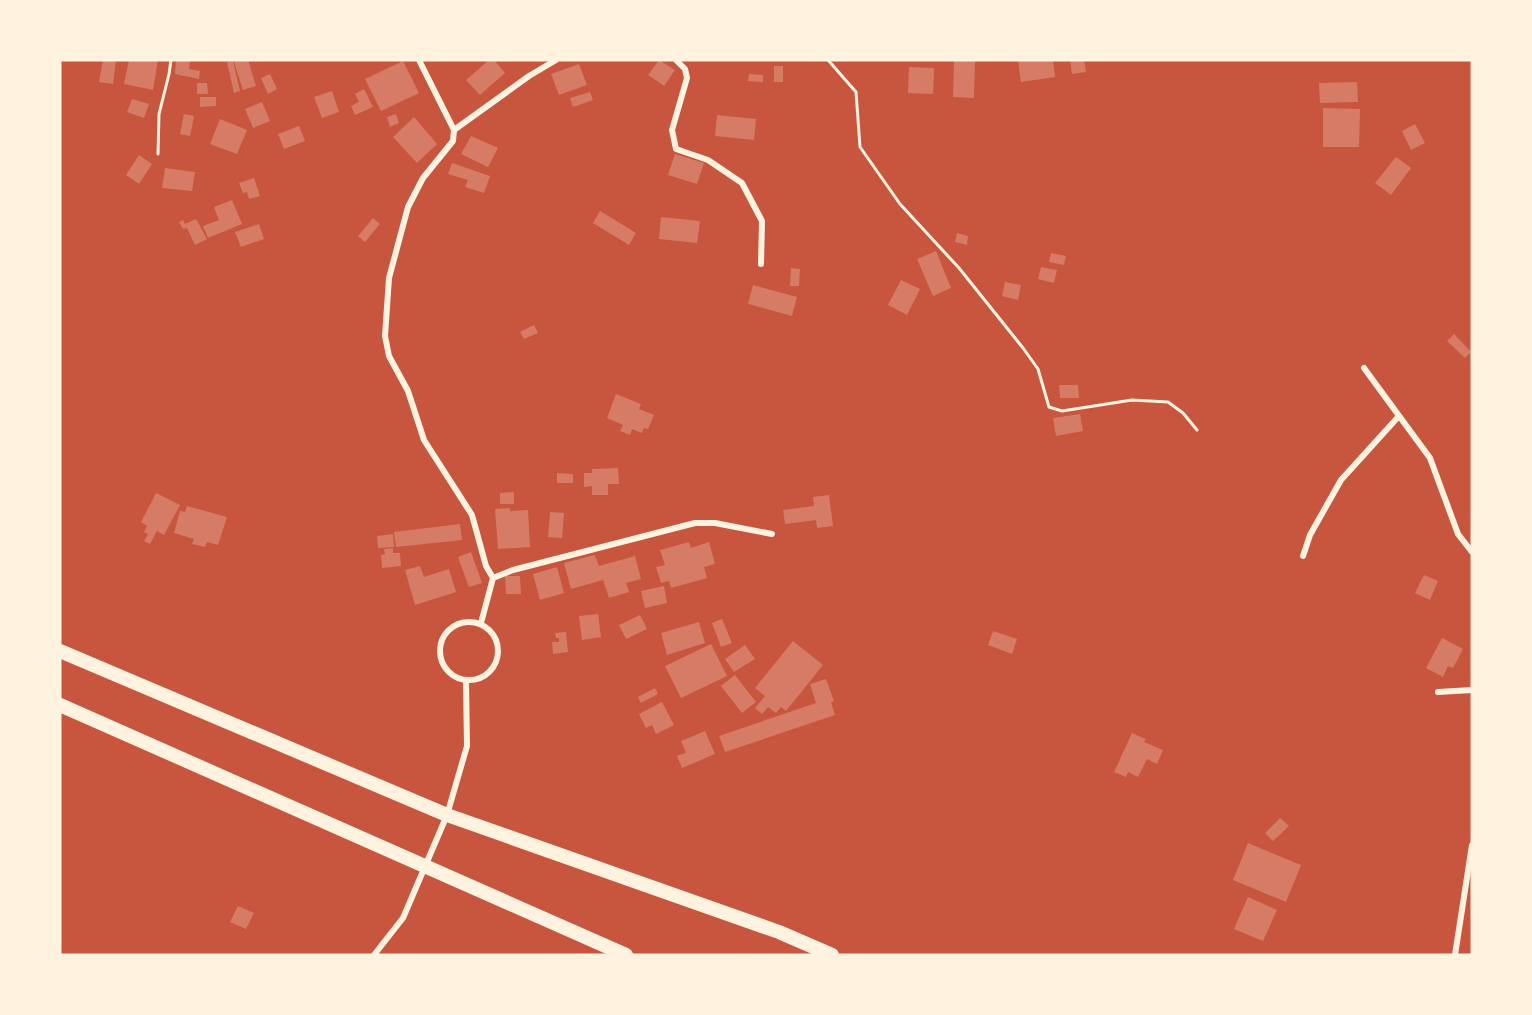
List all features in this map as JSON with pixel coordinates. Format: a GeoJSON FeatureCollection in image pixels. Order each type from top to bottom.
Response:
{"type":"FeatureCollection","features":[{"type":"Feature","properties":{"kind":"highway"},"geometry":{"type":"LineString","coordinates":[[60,651],[447,815],[779,932],[832,955]]}},
{"type":"Feature","properties":{"kind":"highway"},"geometry":{"type":"LineString","coordinates":[[60,705],[626,955]]}},
{"type":"Feature","properties":{"kind":"street"},"geometry":{"type":"LineString","coordinates":[[419,60],[454,130],[453,141],[423,178],[408,207],[389,278],[385,336],[389,356],[408,391],[424,440],[472,515],[486,566],[492,578],[481,623]]}},
{"type":"Feature","properties":{"kind":"street"},"geometry":{"type":"LineString","coordinates":[[454,130],[529,76],[556,60]]}},
{"type":"Feature","properties":{"kind":"street"},"geometry":{"type":"LineString","coordinates":[[676,60],[685,69],[687,78],[672,130],[676,149],[708,160],[742,183],[762,221],[761,264]]}},
{"type":"Feature","properties":{"kind":"street"},"geometry":{"type":"LineString","coordinates":[[1364,368],[1430,458],[1458,534],[1472,552]]}},
{"type":"Feature","properties":{"kind":"street"},"geometry":{"type":"LineString","coordinates":[[1303,556],[1310,535],[1341,480],[1399,416]]}},
{"type":"Feature","properties":{"kind":"street"},"geometry":{"type":"LineString","coordinates":[[492,578],[513,570],[695,523],[715,523],[772,534]]}},
{"type":"Feature","properties":{"kind":"street"},"geometry":{"type":"LineString","coordinates":[[472,621],[481,623],[494,634],[499,650],[495,667],[483,678],[466,681],[458,679],[444,669],[439,652],[443,636],[455,624],[472,621]]}},
{"type":"Feature","properties":{"kind":"street"},"geometry":{"type":"LineString","coordinates":[[374,955],[403,918],[447,815],[467,746],[466,681]]}},
{"type":"Feature","properties":{"kind":"street"},"geometry":{"type":"LineString","coordinates":[[1438,692],[1472,690]]}},
{"type":"Feature","properties":{"kind":"street"},"geometry":{"type":"LineString","coordinates":[[1455,955],[1472,844]]}},
{"type":"Feature","properties":{"kind":"path"},"geometry":{"type":"LineString","coordinates":[[158,154],[159,114],[171,60]]}},
{"type":"Feature","properties":{"kind":"path"},"geometry":{"type":"LineString","coordinates":[[828,60],[856,92],[860,147],[900,204],[959,268],[1023,348],[1038,369],[1049,407],[1062,411],[1132,400],[1168,402],[1183,413],[1197,430]]}},
{"type":"Feature","properties":{"kind":"building"},"geometry":{"type":"Polygon","coordinates":[[[103,60],[116,60],[113,84],[99,82],[103,60]]]}},
{"type":"Feature","properties":{"kind":"building"},"geometry":{"type":"Polygon","coordinates":[[[129,60],[158,60],[153,90],[124,84],[129,60]]]}},
{"type":"Feature","properties":{"kind":"building"},"geometry":{"type":"Polygon","coordinates":[[[176,60],[190,61],[189,69],[200,71],[199,79],[175,74],[176,60]]]}},
{"type":"Feature","properties":{"kind":"building"},"geometry":{"type":"Polygon","coordinates":[[[248,60],[256,86],[243,90],[234,62],[248,60]]]}},
{"type":"Feature","properties":{"kind":"building"},"geometry":{"type":"Polygon","coordinates":[[[489,60],[494,60],[505,73],[480,95],[466,80],[489,60]]]}},
{"type":"Feature","properties":{"kind":"building"},"geometry":{"type":"Polygon","coordinates":[[[659,60],[675,70],[664,86],[648,75],[659,60]]]}},
{"type":"Feature","properties":{"kind":"building"},"geometry":{"type":"Polygon","coordinates":[[[954,60],[975,60],[974,98],[953,97],[954,60]]]}},
{"type":"Feature","properties":{"kind":"building"},"geometry":{"type":"Polygon","coordinates":[[[1018,60],[1053,60],[1055,77],[1021,82],[1018,60]]]}},
{"type":"Feature","properties":{"kind":"building"},"geometry":{"type":"Polygon","coordinates":[[[1070,60],[1084,60],[1086,72],[1072,74],[1070,60]]]}},
{"type":"Feature","properties":{"kind":"building"},"geometry":{"type":"Polygon","coordinates":[[[233,61],[240,91],[234,93],[227,62],[233,61]]]}},
{"type":"Feature","properties":{"kind":"building"},"geometry":{"type":"Polygon","coordinates":[[[403,61],[419,93],[381,111],[365,79],[403,61]]]}},
{"type":"Feature","properties":{"kind":"building"},"geometry":{"type":"Polygon","coordinates":[[[579,64],[587,85],[559,95],[551,74],[579,64]]]}},
{"type":"Feature","properties":{"kind":"building"},"geometry":{"type":"Polygon","coordinates":[[[774,66],[783,66],[783,82],[774,82],[774,66]]]}},
{"type":"Feature","properties":{"kind":"building"},"geometry":{"type":"Polygon","coordinates":[[[909,67],[934,68],[933,94],[908,93],[909,67]]]}},
{"type":"Feature","properties":{"kind":"building"},"geometry":{"type":"Polygon","coordinates":[[[270,74],[277,89],[268,94],[261,78],[270,74]]]}},
{"type":"Feature","properties":{"kind":"building"},"geometry":{"type":"Polygon","coordinates":[[[749,74],[763,75],[763,82],[748,81],[749,74]]]}},
{"type":"Feature","properties":{"kind":"building"},"geometry":{"type":"Polygon","coordinates":[[[1357,82],[1358,102],[1320,103],[1319,83],[1357,82]]]}},
{"type":"Feature","properties":{"kind":"building"},"geometry":{"type":"Polygon","coordinates":[[[197,83],[207,83],[208,94],[197,94],[197,83]]]}},
{"type":"Feature","properties":{"kind":"building"},"geometry":{"type":"Polygon","coordinates":[[[364,89],[373,107],[355,115],[351,106],[359,102],[355,94],[364,89]]]}},
{"type":"Feature","properties":{"kind":"building"},"geometry":{"type":"Polygon","coordinates":[[[332,91],[339,112],[322,118],[314,97],[332,91]]]}},
{"type":"Feature","properties":{"kind":"building"},"geometry":{"type":"Polygon","coordinates":[[[590,92],[593,100],[573,107],[570,98],[590,92]]]}},
{"type":"Feature","properties":{"kind":"building"},"geometry":{"type":"Polygon","coordinates":[[[200,97],[216,97],[216,106],[200,107],[200,97]]]}},
{"type":"Feature","properties":{"kind":"building"},"geometry":{"type":"Polygon","coordinates":[[[132,99],[149,104],[144,118],[127,112],[132,99]]]}},
{"type":"Feature","properties":{"kind":"building"},"geometry":{"type":"Polygon","coordinates":[[[262,102],[270,121],[253,128],[245,109],[262,102]]]}},
{"type":"Feature","properties":{"kind":"building"},"geometry":{"type":"Polygon","coordinates":[[[1323,108],[1360,109],[1359,147],[1323,147],[1323,108]]]}},
{"type":"Feature","properties":{"kind":"building"},"geometry":{"type":"Polygon","coordinates":[[[184,114],[194,116],[190,136],[180,134],[184,114]]]}},
{"type":"Feature","properties":{"kind":"building"},"geometry":{"type":"Polygon","coordinates":[[[396,114],[399,123],[390,127],[387,117],[396,114]]]}},
{"type":"Feature","properties":{"kind":"building"},"geometry":{"type":"Polygon","coordinates":[[[717,115],[756,119],[754,140],[715,136],[717,115]]]}},
{"type":"Feature","properties":{"kind":"building"},"geometry":{"type":"Polygon","coordinates":[[[414,117],[437,144],[417,163],[393,137],[414,117]]]}},
{"type":"Feature","properties":{"kind":"building"},"geometry":{"type":"Polygon","coordinates":[[[220,119],[247,130],[237,154],[210,144],[220,119]]]}},
{"type":"Feature","properties":{"kind":"building"},"geometry":{"type":"Polygon","coordinates":[[[1415,124],[1425,143],[1411,150],[1402,131],[1415,124]]]}},
{"type":"Feature","properties":{"kind":"building"},"geometry":{"type":"Polygon","coordinates":[[[299,126],[305,141],[284,149],[278,134],[299,126]]]}},
{"type":"Feature","properties":{"kind":"building"},"geometry":{"type":"Polygon","coordinates":[[[471,136],[498,148],[488,167],[461,154],[471,136]]]}},
{"type":"Feature","properties":{"kind":"building"},"geometry":{"type":"Polygon","coordinates":[[[675,154],[704,163],[697,184],[668,175],[675,154]]]}},
{"type":"Feature","properties":{"kind":"building"},"geometry":{"type":"Polygon","coordinates":[[[139,155],[152,164],[139,184],[126,175],[139,155]]]}},
{"type":"Feature","properties":{"kind":"building"},"geometry":{"type":"Polygon","coordinates":[[[1396,157],[1411,168],[1391,195],[1375,183],[1396,157]]]}},
{"type":"Feature","properties":{"kind":"building"},"geometry":{"type":"Polygon","coordinates":[[[452,163],[490,176],[484,193],[465,187],[468,180],[448,174],[452,163]]]}},
{"type":"Feature","properties":{"kind":"building"},"geometry":{"type":"Polygon","coordinates":[[[165,168],[195,172],[192,191],[162,188],[165,168]]]}},
{"type":"Feature","properties":{"kind":"building"},"geometry":{"type":"Polygon","coordinates":[[[254,178],[260,196],[249,199],[247,192],[243,193],[239,183],[254,178]]]}},
{"type":"Feature","properties":{"kind":"building"},"geometry":{"type":"Polygon","coordinates":[[[232,200],[242,224],[208,238],[203,226],[219,220],[214,207],[232,200]]]}},
{"type":"Feature","properties":{"kind":"building"},"geometry":{"type":"Polygon","coordinates":[[[600,211],[636,233],[629,245],[593,223],[600,211]]]}},
{"type":"Feature","properties":{"kind":"building"},"geometry":{"type":"Polygon","coordinates":[[[661,217],[700,221],[697,243],[659,239],[661,217]]]}},
{"type":"Feature","properties":{"kind":"building"},"geometry":{"type":"Polygon","coordinates":[[[373,218],[380,224],[365,242],[358,236],[373,218]]]}},
{"type":"Feature","properties":{"kind":"building"},"geometry":{"type":"Polygon","coordinates":[[[196,219],[207,239],[195,245],[187,228],[183,229],[179,222],[183,220],[185,224],[196,219]]]}},
{"type":"Feature","properties":{"kind":"building"},"geometry":{"type":"Polygon","coordinates":[[[259,224],[264,239],[241,247],[235,232],[259,224]]]}},
{"type":"Feature","properties":{"kind":"building"},"geometry":{"type":"Polygon","coordinates":[[[957,233],[968,236],[967,245],[955,242],[957,233]]]}},
{"type":"Feature","properties":{"kind":"building"},"geometry":{"type":"Polygon","coordinates":[[[936,251],[951,288],[933,296],[917,259],[936,251]]]}},
{"type":"Feature","properties":{"kind":"building"},"geometry":{"type":"Polygon","coordinates":[[[1051,253],[1066,256],[1064,265],[1049,262],[1051,253]]]}},
{"type":"Feature","properties":{"kind":"building"},"geometry":{"type":"Polygon","coordinates":[[[1041,267],[1057,270],[1054,283],[1038,279],[1041,267]]]}},
{"type":"Feature","properties":{"kind":"building"},"geometry":{"type":"Polygon","coordinates":[[[791,268],[800,269],[799,286],[790,286],[791,268]]]}},
{"type":"Feature","properties":{"kind":"building"},"geometry":{"type":"Polygon","coordinates":[[[901,280],[920,289],[907,315],[888,305],[901,280]]]}},
{"type":"Feature","properties":{"kind":"building"},"geometry":{"type":"Polygon","coordinates":[[[1005,282],[1021,285],[1018,300],[1002,296],[1005,282]]]}},
{"type":"Feature","properties":{"kind":"building"},"geometry":{"type":"Polygon","coordinates":[[[753,285],[797,297],[792,316],[748,304],[753,285]]]}},
{"type":"Feature","properties":{"kind":"building"},"geometry":{"type":"Polygon","coordinates":[[[534,325],[538,333],[524,339],[520,332],[534,325]]]}},
{"type":"Feature","properties":{"kind":"building"},"geometry":{"type":"Polygon","coordinates":[[[1454,334],[1471,352],[1465,358],[1447,341],[1454,334]]]}},
{"type":"Feature","properties":{"kind":"building"},"geometry":{"type":"Polygon","coordinates":[[[1059,385],[1078,385],[1079,398],[1060,398],[1059,385]]]}},
{"type":"Feature","properties":{"kind":"building"},"geometry":{"type":"Polygon","coordinates":[[[616,394],[641,404],[639,409],[654,415],[648,429],[644,428],[642,433],[632,429],[630,435],[620,431],[623,425],[607,418],[616,394]]]}},
{"type":"Feature","properties":{"kind":"building"},"geometry":{"type":"Polygon","coordinates":[[[1080,414],[1083,431],[1056,436],[1053,418],[1080,414]]]}},
{"type":"Feature","properties":{"kind":"building"},"geometry":{"type":"Polygon","coordinates":[[[618,468],[619,484],[608,484],[608,495],[592,495],[592,486],[584,487],[584,473],[592,473],[592,469],[618,468]]]}},
{"type":"Feature","properties":{"kind":"building"},"geometry":{"type":"Polygon","coordinates":[[[557,473],[573,474],[573,483],[557,483],[557,473]]]}},
{"type":"Feature","properties":{"kind":"building"},"geometry":{"type":"Polygon","coordinates":[[[514,492],[514,504],[500,504],[500,493],[514,492]]]}},
{"type":"Feature","properties":{"kind":"building"},"geometry":{"type":"Polygon","coordinates":[[[156,493],[180,505],[164,535],[157,531],[150,544],[144,541],[148,534],[144,532],[147,526],[141,522],[156,493]]]}},
{"type":"Feature","properties":{"kind":"building"},"geometry":{"type":"Polygon","coordinates":[[[829,495],[833,526],[817,528],[816,520],[785,524],[783,510],[814,506],[813,497],[829,495]]]}},
{"type":"Feature","properties":{"kind":"building"},"geometry":{"type":"Polygon","coordinates":[[[187,506],[227,517],[218,545],[207,542],[205,547],[192,544],[194,539],[174,533],[180,511],[185,512],[187,506]]]}},
{"type":"Feature","properties":{"kind":"building"},"geometry":{"type":"Polygon","coordinates":[[[510,508],[510,511],[528,510],[530,547],[498,549],[495,509],[510,508]]]}},
{"type":"Feature","properties":{"kind":"building"},"geometry":{"type":"Polygon","coordinates":[[[550,512],[564,513],[562,538],[548,537],[550,512]]]}},
{"type":"Feature","properties":{"kind":"building"},"geometry":{"type":"Polygon","coordinates":[[[460,524],[462,540],[396,547],[394,532],[460,524]]]}},
{"type":"Feature","properties":{"kind":"building"},"geometry":{"type":"Polygon","coordinates":[[[393,534],[394,547],[378,548],[377,536],[393,534]]]}},
{"type":"Feature","properties":{"kind":"building"},"geometry":{"type":"Polygon","coordinates":[[[689,542],[691,548],[709,542],[715,564],[704,567],[707,578],[671,588],[669,581],[661,583],[656,567],[665,565],[660,550],[689,542]]]}},
{"type":"Feature","properties":{"kind":"building"},"geometry":{"type":"Polygon","coordinates":[[[393,548],[393,553],[400,553],[401,566],[382,568],[381,555],[385,554],[384,549],[393,548]]]}},
{"type":"Feature","properties":{"kind":"building"},"geometry":{"type":"Polygon","coordinates":[[[471,552],[482,583],[469,587],[458,557],[471,552]]]}},
{"type":"Feature","properties":{"kind":"building"},"geometry":{"type":"Polygon","coordinates":[[[595,555],[599,566],[635,556],[641,579],[626,583],[629,592],[609,598],[603,580],[571,589],[564,563],[595,555]]]}},
{"type":"Feature","properties":{"kind":"building"},"geometry":{"type":"Polygon","coordinates":[[[420,566],[424,577],[449,569],[456,592],[415,605],[405,570],[420,566]]]}},
{"type":"Feature","properties":{"kind":"building"},"geometry":{"type":"Polygon","coordinates":[[[557,567],[564,593],[540,600],[533,574],[557,567]]]}},
{"type":"Feature","properties":{"kind":"building"},"geometry":{"type":"Polygon","coordinates":[[[1424,575],[1438,581],[1430,600],[1415,593],[1424,575]]]}},
{"type":"Feature","properties":{"kind":"building"},"geometry":{"type":"Polygon","coordinates":[[[505,576],[520,576],[521,594],[506,594],[505,576]]]}},
{"type":"Feature","properties":{"kind":"building"},"geometry":{"type":"Polygon","coordinates":[[[664,586],[667,603],[645,608],[641,591],[664,586]]]}},
{"type":"Feature","properties":{"kind":"building"},"geometry":{"type":"Polygon","coordinates":[[[598,614],[601,637],[582,640],[579,616],[598,614]]]}},
{"type":"Feature","properties":{"kind":"building"},"geometry":{"type":"Polygon","coordinates":[[[640,615],[647,629],[626,639],[619,625],[640,615]]]}},
{"type":"Feature","properties":{"kind":"building"},"geometry":{"type":"Polygon","coordinates":[[[722,619],[732,643],[721,647],[712,623],[722,619]]]}},
{"type":"Feature","properties":{"kind":"building"},"geometry":{"type":"Polygon","coordinates":[[[699,622],[705,643],[667,655],[661,633],[699,622]]]}},
{"type":"Feature","properties":{"kind":"building"},"geometry":{"type":"Polygon","coordinates":[[[993,631],[1017,639],[1012,654],[988,645],[993,631]]]}},
{"type":"Feature","properties":{"kind":"building"},"geometry":{"type":"Polygon","coordinates":[[[566,632],[568,652],[553,654],[552,642],[559,642],[555,633],[566,632]]]}},
{"type":"Feature","properties":{"kind":"building"},"geometry":{"type":"Polygon","coordinates":[[[1442,638],[1463,649],[1453,668],[1448,666],[1443,677],[1426,668],[1442,638]]]}},
{"type":"Feature","properties":{"kind":"building"},"geometry":{"type":"Polygon","coordinates":[[[793,641],[823,665],[786,711],[781,707],[776,713],[768,707],[762,714],[755,708],[765,696],[755,688],[793,641]]]}},
{"type":"Feature","properties":{"kind":"building"},"geometry":{"type":"Polygon","coordinates":[[[711,644],[727,676],[681,698],[665,666],[711,644]]]}},
{"type":"Feature","properties":{"kind":"building"},"geometry":{"type":"Polygon","coordinates":[[[745,645],[755,659],[734,672],[725,659],[745,645]]]}},
{"type":"Feature","properties":{"kind":"building"},"geometry":{"type":"Polygon","coordinates":[[[735,675],[756,702],[742,713],[721,686],[735,675]]]}},
{"type":"Feature","properties":{"kind":"building"},"geometry":{"type":"Polygon","coordinates":[[[826,679],[834,701],[831,702],[835,715],[725,752],[719,736],[816,703],[810,684],[826,679]]]}},
{"type":"Feature","properties":{"kind":"building"},"geometry":{"type":"Polygon","coordinates":[[[655,688],[658,694],[641,703],[638,697],[655,688]]]}},
{"type":"Feature","properties":{"kind":"building"},"geometry":{"type":"Polygon","coordinates":[[[662,702],[674,725],[656,734],[652,725],[646,728],[639,714],[662,702]]]}},
{"type":"Feature","properties":{"kind":"building"},"geometry":{"type":"Polygon","coordinates":[[[705,731],[715,754],[682,768],[677,756],[686,753],[681,741],[705,731]]]}},
{"type":"Feature","properties":{"kind":"building"},"geometry":{"type":"Polygon","coordinates":[[[1132,733],[1146,739],[1144,742],[1163,750],[1157,764],[1147,759],[1138,777],[1128,772],[1126,777],[1114,772],[1132,733]]]}},
{"type":"Feature","properties":{"kind":"building"},"geometry":{"type":"Polygon","coordinates":[[[1280,818],[1289,826],[1273,841],[1265,833],[1280,818]]]}},
{"type":"Feature","properties":{"kind":"building"},"geometry":{"type":"Polygon","coordinates":[[[1248,843],[1301,865],[1286,902],[1233,880],[1248,843]]]}},
{"type":"Feature","properties":{"kind":"building"},"geometry":{"type":"Polygon","coordinates":[[[1248,897],[1277,910],[1263,941],[1234,929],[1248,897]]]}},
{"type":"Feature","properties":{"kind":"building"},"geometry":{"type":"Polygon","coordinates":[[[238,906],[254,913],[246,929],[230,922],[238,906]]]}}]}
